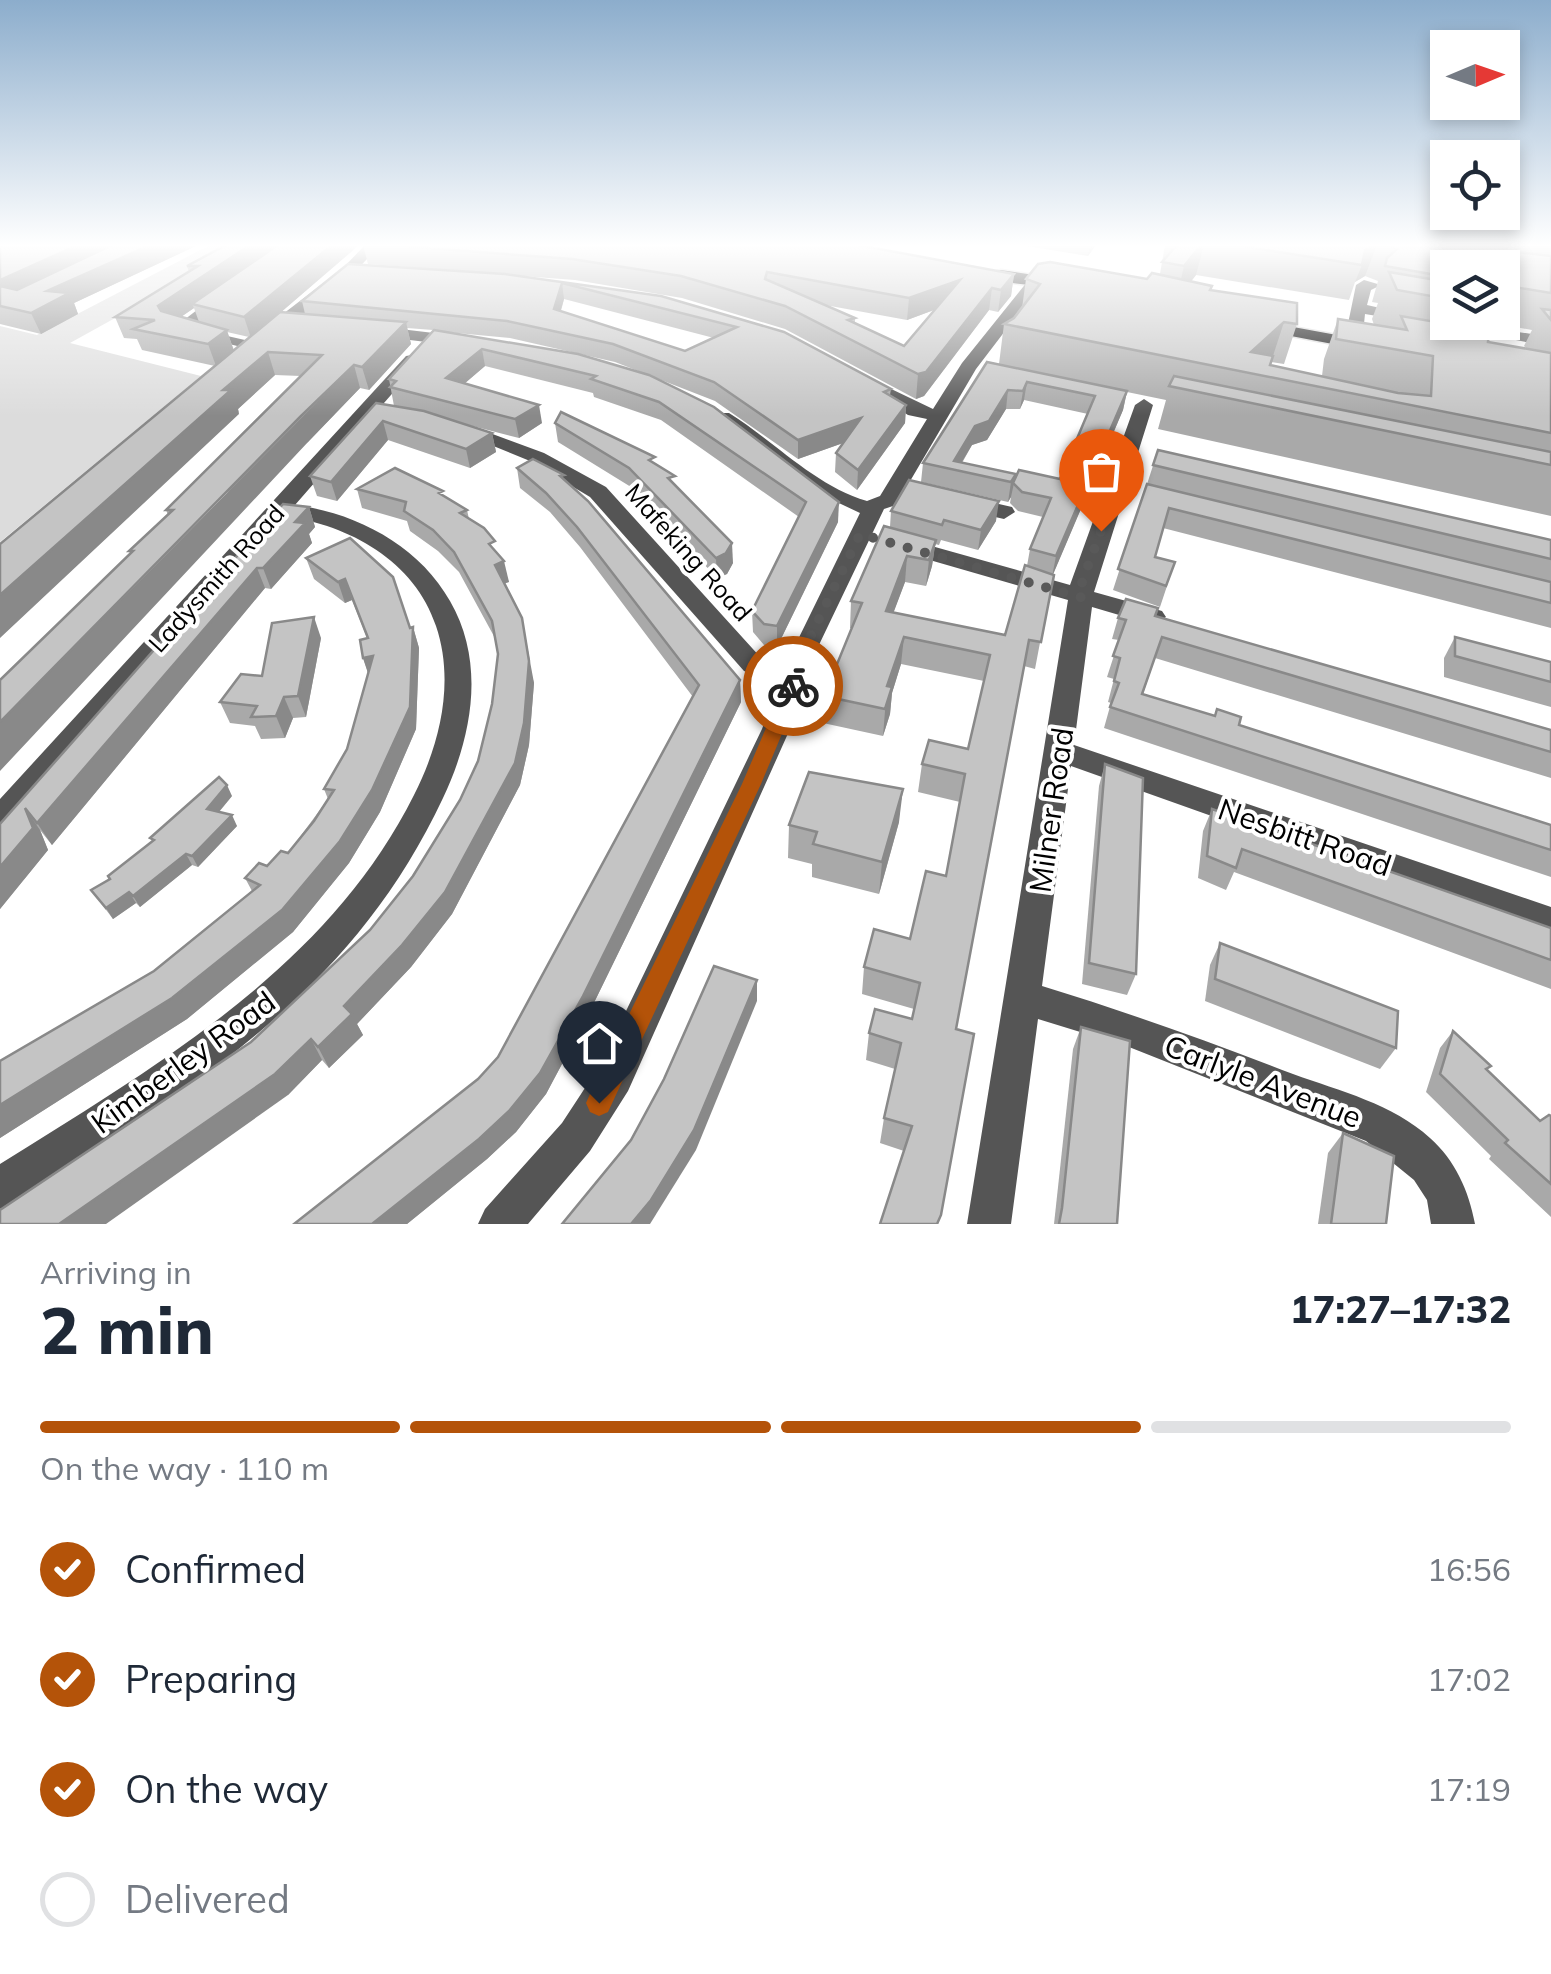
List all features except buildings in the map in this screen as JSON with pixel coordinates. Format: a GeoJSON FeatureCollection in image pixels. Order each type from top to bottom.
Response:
{"type":"FeatureCollection","features":[{"type":"Feature","properties":{"kind":"main road"},"geometry":{"type":"LineString","coordinates":[[1236,321],[1390,350]]}},
{"type":"Feature","properties":{"kind":"street"},"geometry":{"type":"LineString","coordinates":[[217,302],[178,329],[246,353],[309,302]]}},
{"type":"Feature","properties":{"kind":"street"},"geometry":{"type":"LineString","coordinates":[[500,1224],[576,1137],[614,1078],[796,680],[804,650],[866,522],[905,489],[937,416],[976,369],[1021,302]]}},
{"type":"Feature","properties":{"kind":"street"},"geometry":{"type":"LineString","coordinates":[[1353,342],[1360,302]]}},
{"type":"Feature","properties":{"kind":"street"},"geometry":{"type":"LineString","coordinates":[[1358,308],[1551,342]]}},
{"type":"Feature","properties":{"kind":"street"},"geometry":{"type":"LineString","coordinates":[[280,325],[306,327]]}},
{"type":"Feature","properties":{"kind":"street"},"geometry":{"type":"LineString","coordinates":[[360,330],[483,344]]}},
{"type":"Feature","properties":{"kind":"street","name":"Ladysmith Road"},"geometry":{"type":"LineString","coordinates":[[0,820],[432,338]]}},
{"type":"Feature","properties":{"kind":"street"},"geometry":{"type":"LineString","coordinates":[[862,380],[909,408],[937,416]]}},
{"type":"Feature","properties":{"kind":"street","name":"Milner Road"},"geometry":{"type":"LineString","coordinates":[[990,1224],[1083,598],[1082,582],[1128,490],[1144,405]]}},
{"type":"Feature","properties":{"kind":"street"},"geometry":{"type":"LineString","coordinates":[[709,409],[762,441],[866,522],[1083,598],[1171,622]]}},
{"type":"Feature","properties":{"kind":"street"},"geometry":{"type":"LineString","coordinates":[[366,410],[401,414]]}},
{"type":"Feature","properties":{"kind":"street","name":"Mafeking Road"},"geometry":{"type":"LineString","coordinates":[[446,425],[536,457],[598,492],[754,665],[768,674],[796,680]]}},
{"type":"Feature","properties":{"kind":"street"},"geometry":{"type":"LineString","coordinates":[[950,499],[1004,512]]}},
{"type":"Feature","properties":{"kind":"street","name":"Kimberley Road"},"geometry":{"type":"LineString","coordinates":[[0,1188],[198,1058],[287,985],[380,880],[434,788],[451,736],[458,686],[452,632],[442,608],[413,569],[384,546],[330,518],[278,509]]}},
{"type":"Feature","properties":{"kind":"street","name":"Nesbitt Road"},"geometry":{"type":"LineString","coordinates":[[1060,751],[1551,922]]}},
{"type":"Feature","properties":{"kind":"street","name":"Carlyle Avenue"},"geometry":{"type":"LineString","coordinates":[[1024,998],[1177,1046],[1379,1126],[1406,1143],[1434,1173],[1449,1200],[1454,1224]]}},
{"type":"Feature","properties":{"kind":"shaded area"},"geometry":{"type":"Polygon","coordinates":[[[100,302],[144,302],[70,343],[201,376],[0,542],[0,326],[37,335],[100,302]]]}},
{"type":"Feature","properties":{"kind":"way so far"},"geometry":{"type":"LineString","coordinates":[[793,686],[804,650],[860,534],[1083,598],[1082,582],[1101,531]]}},
{"type":"Feature","properties":{"kind":"route"},"geometry":{"type":"LineString","coordinates":[[599,1103],[752,784],[793,686]]}}]}
